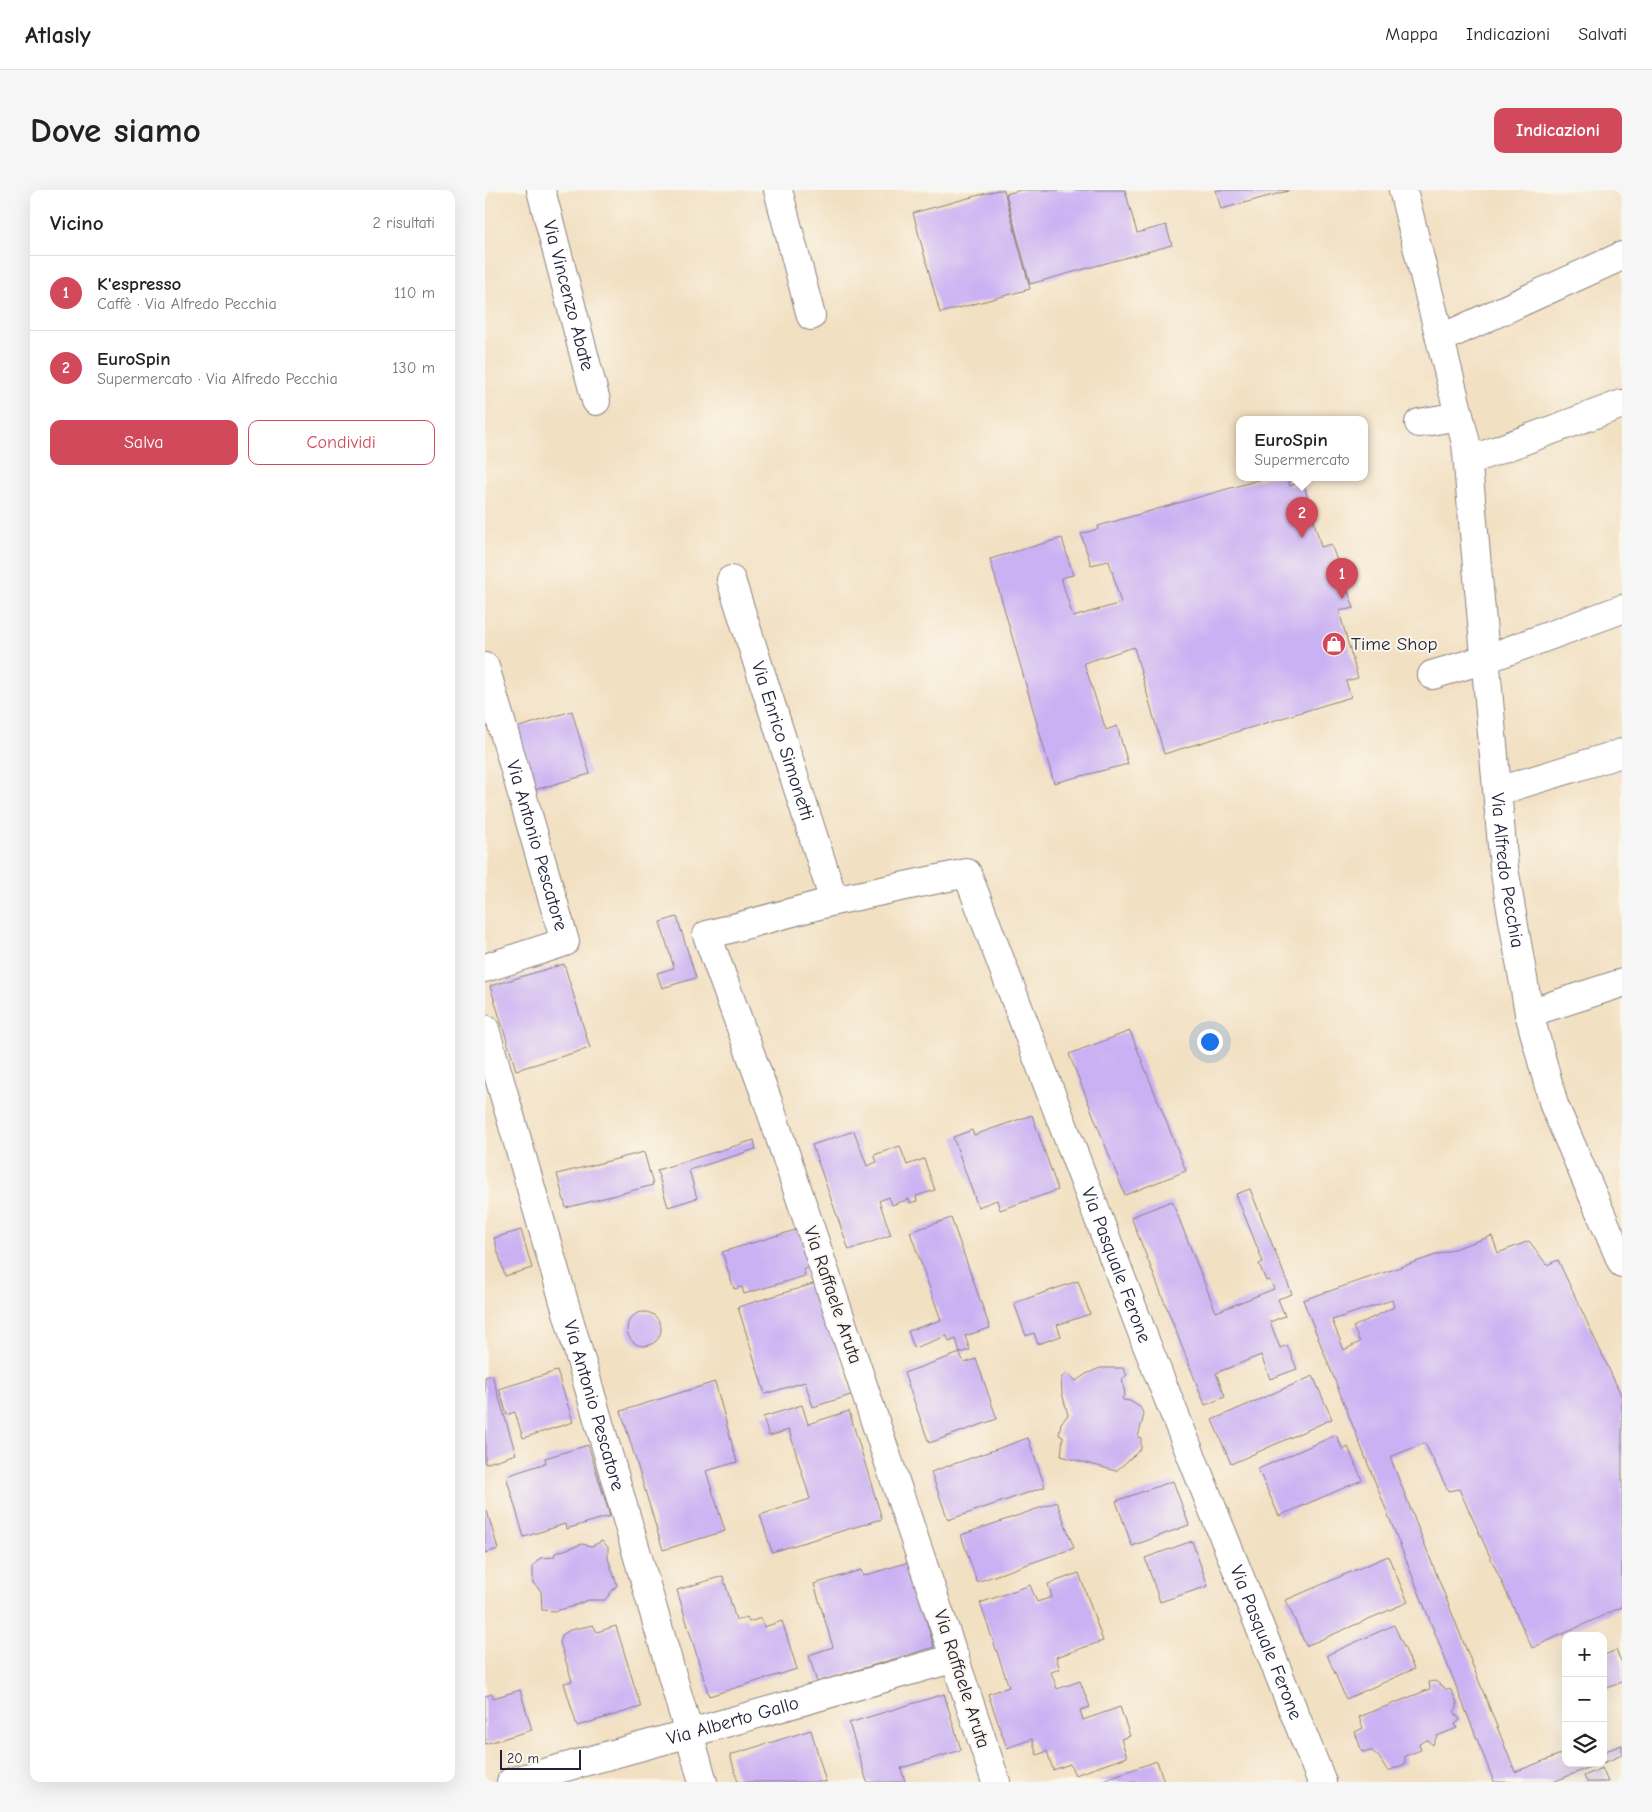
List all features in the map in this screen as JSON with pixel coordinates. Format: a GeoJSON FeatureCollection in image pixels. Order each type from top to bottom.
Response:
{"type":"FeatureCollection","features":[{"type":"Feature","properties":{"kind":"street","name":"Via Vincenzo Abate"},"geometry":{"type":"LineString","coordinates":[[541,190],[596,401]]}},
{"type":"Feature","properties":{"kind":"street"},"geometry":{"type":"LineString","coordinates":[[779,190],[811,316]]}},
{"type":"Feature","properties":{"kind":"street","name":"Via Alfredo Pecchia"},"geometry":{"type":"LineString","coordinates":[[1403,190],[1459,416],[1468,461],[1505,868],[1529,1013],[1554,1105],[1621,1258]]}},
{"type":"Feature","properties":{"kind":"street"},"geometry":{"type":"LineString","coordinates":[[1440,339],[1622,256]]}},
{"type":"Feature","properties":{"kind":"street"},"geometry":{"type":"LineString","coordinates":[[1468,461],[1622,404]]}},
{"type":"Feature","properties":{"kind":"street"},"geometry":{"type":"LineString","coordinates":[[1419,423],[1459,416]]}},
{"type":"Feature","properties":{"kind":"street","name":"Via Enrico Simonetti"},"geometry":{"type":"LineString","coordinates":[[731,580],[834,901]]}},
{"type":"Feature","properties":{"kind":"street"},"geometry":{"type":"LineString","coordinates":[[1432,675],[1486,659],[1622,609]]}},
{"type":"Feature","properties":{"kind":"street","name":"Via Antonio Pescatore"},"geometry":{"type":"LineString","coordinates":[[485,667],[565,942],[485,968]]}},
{"type":"Feature","properties":{"kind":"street"},"geometry":{"type":"LineString","coordinates":[[1498,791],[1622,753]]}},
{"type":"Feature","properties":{"kind":"street","name":"Via Pasquale Ferone"},"geometry":{"type":"LineString","coordinates":[[834,901],[967,873],[1146,1344],[1321,1782]]}},
{"type":"Feature","properties":{"kind":"street","name":"Via Raffaele Aruta"},"geometry":{"type":"LineString","coordinates":[[834,901],[707,935],[768,1102],[996,1782]]}},
{"type":"Feature","properties":{"kind":"street"},"geometry":{"type":"LineString","coordinates":[[1529,1013],[1622,983]]}},
{"type":"Feature","properties":{"kind":"street","name":"Via Antonio Pescatore"},"geometry":{"type":"LineString","coordinates":[[485,1029],[703,1782]]}},
{"type":"Feature","properties":{"kind":"street","name":"Via Alberto Gallo"},"geometry":{"type":"LineString","coordinates":[[511,1782],[955,1658]]}},
{"type":"Feature","properties":{"kind":"building"},"geometry":{"type":"Polygon","coordinates":[[[1004,190],[1030,289],[940,313],[913,213],[1004,190]]]}},
{"type":"Feature","properties":{"kind":"building"},"geometry":{"type":"Polygon","coordinates":[[[1021,190],[1125,190],[1137,233],[1166,225],[1172,245],[1030,284],[1006,194],[1021,190]]]}},
{"type":"Feature","properties":{"kind":"building"},"geometry":{"type":"Polygon","coordinates":[[[1216,190],[1288,190],[1288,191],[1221,209],[1216,190]]]}},
{"type":"Feature","properties":{"kind":"building"},"geometry":{"type":"Polygon","coordinates":[[[1255,481],[1288,481],[1290,486],[1303,481],[1321,547],[1331,544],[1354,608],[1339,611],[1358,678],[1346,681],[1351,697],[1164,754],[1134,647],[1084,663],[1106,730],[1117,726],[1128,764],[1054,783],[990,559],[1062,538],[1073,575],[1061,578],[1073,617],[1121,603],[1109,561],[1091,565],[1081,534],[1098,529],[1098,526],[1255,481]]]}},
{"type":"Feature","properties":{"kind":"building"},"geometry":{"type":"Polygon","coordinates":[[[572,711],[590,774],[534,790],[516,728],[572,711]]]}},
{"type":"Feature","properties":{"kind":"building"},"geometry":{"type":"Polygon","coordinates":[[[677,917],[696,978],[662,988],[657,973],[674,968],[660,922],[677,917]]]}},
{"type":"Feature","properties":{"kind":"building"},"geometry":{"type":"Polygon","coordinates":[[[564,964],[590,1048],[516,1070],[490,986],[564,964]]]}},
{"type":"Feature","properties":{"kind":"building"},"geometry":{"type":"Polygon","coordinates":[[[1130,1031],[1186,1171],[1125,1195],[1069,1054],[1130,1031]]]}},
{"type":"Feature","properties":{"kind":"building"},"geometry":{"type":"Polygon","coordinates":[[[1032,1115],[1058,1190],[1000,1210],[997,1200],[978,1207],[953,1137],[972,1130],[974,1135],[1032,1115]]]}},
{"type":"Feature","properties":{"kind":"building"},"geometry":{"type":"Polygon","coordinates":[[[854,1131],[867,1166],[877,1162],[874,1155],[900,1146],[907,1165],[924,1159],[935,1190],[916,1196],[917,1201],[910,1203],[909,1199],[892,1205],[889,1197],[879,1201],[891,1235],[849,1250],[812,1145],[854,1131]]]}},
{"type":"Feature","properties":{"kind":"building"},"geometry":{"type":"Polygon","coordinates":[[[754,1140],[756,1149],[689,1170],[697,1198],[668,1207],[657,1170],[754,1140]]]}},
{"type":"Feature","properties":{"kind":"building"},"geometry":{"type":"Polygon","coordinates":[[[644,1152],[653,1185],[566,1208],[557,1174],[644,1152]]]}},
{"type":"Feature","properties":{"kind":"building"},"geometry":{"type":"Polygon","coordinates":[[[1250,1189],[1292,1294],[1278,1299],[1285,1316],[1270,1322],[1280,1348],[1287,1345],[1297,1369],[1270,1379],[1261,1355],[1216,1373],[1225,1397],[1205,1405],[1131,1217],[1172,1201],[1216,1312],[1274,1289],[1270,1280],[1266,1281],[1259,1264],[1263,1262],[1236,1194],[1250,1189]]]}},
{"type":"Feature","properties":{"kind":"building"},"geometry":{"type":"Polygon","coordinates":[[[951,1218],[990,1328],[965,1336],[970,1350],[960,1353],[956,1339],[949,1342],[947,1336],[914,1348],[908,1331],[941,1320],[910,1232],[951,1218]]]}},
{"type":"Feature","properties":{"kind":"building"},"geometry":{"type":"Polygon","coordinates":[[[799,1229],[811,1267],[803,1269],[805,1276],[744,1294],[742,1287],[734,1289],[722,1252],[799,1229]]]}},
{"type":"Feature","properties":{"kind":"building"},"geometry":{"type":"Polygon","coordinates":[[[521,1230],[532,1268],[505,1276],[494,1238],[521,1230]]]}},
{"type":"Feature","properties":{"kind":"building"},"geometry":{"type":"Polygon","coordinates":[[[1492,1236],[1498,1253],[1529,1241],[1547,1265],[1558,1260],[1622,1397],[1622,1607],[1567,1632],[1562,1632],[1562,1634],[1532,1648],[1459,1489],[1448,1491],[1425,1443],[1390,1457],[1515,1772],[1562,1754],[1562,1767],[1590,1767],[1553,1782],[1494,1782],[1303,1300],[1492,1236]],[[1392,1300],[1332,1320],[1344,1350],[1360,1342],[1353,1327],[1394,1307],[1392,1300]]]}},
{"type":"Feature","properties":{"kind":"building"},"geometry":{"type":"Polygon","coordinates":[[[1078,1281],[1090,1314],[1057,1325],[1061,1336],[1038,1344],[1034,1333],[1026,1336],[1014,1303],[1078,1281]]]}},
{"type":"Feature","properties":{"kind":"building"},"geometry":{"type":"Polygon","coordinates":[[[816,1283],[851,1395],[813,1407],[805,1382],[765,1394],[738,1307],[816,1283]]]}},
{"type":"Feature","properties":{"kind":"building"},"geometry":{"type":"Polygon","coordinates":[[[644,1312],[656,1317],[661,1329],[656,1341],[644,1346],[632,1341],[627,1329],[632,1317],[644,1312]]]}},
{"type":"Feature","properties":{"kind":"building"},"geometry":{"type":"Polygon","coordinates":[[[960,1353],[964,1363],[976,1359],[997,1419],[929,1443],[904,1373],[960,1353]]]}},
{"type":"Feature","properties":{"kind":"building"},"geometry":{"type":"Polygon","coordinates":[[[1100,1368],[1123,1368],[1127,1375],[1122,1379],[1125,1395],[1122,1398],[1140,1407],[1144,1415],[1138,1437],[1141,1438],[1141,1449],[1116,1471],[1061,1456],[1063,1437],[1059,1435],[1061,1423],[1068,1415],[1062,1393],[1061,1378],[1067,1373],[1076,1381],[1100,1368]]]}},
{"type":"Feature","properties":{"kind":"building"},"geometry":{"type":"Polygon","coordinates":[[[557,1371],[573,1422],[523,1438],[515,1412],[507,1415],[499,1389],[557,1371]]]}},
{"type":"Feature","properties":{"kind":"building"},"geometry":{"type":"Polygon","coordinates":[[[492,1375],[516,1454],[485,1464],[485,1377],[492,1375]]]}},
{"type":"Feature","properties":{"kind":"building"},"geometry":{"type":"Polygon","coordinates":[[[1313,1376],[1332,1419],[1231,1464],[1212,1420],[1313,1376]]]}},
{"type":"Feature","properties":{"kind":"building"},"geometry":{"type":"Polygon","coordinates":[[[715,1382],[737,1462],[706,1471],[725,1531],[663,1550],[621,1411],[715,1382]]]}},
{"type":"Feature","properties":{"kind":"building"},"geometry":{"type":"Polygon","coordinates":[[[802,1405],[808,1424],[849,1411],[882,1519],[772,1552],[760,1515],[810,1499],[789,1430],[769,1436],[763,1417],[802,1405]]]}},
{"type":"Feature","properties":{"kind":"building"},"geometry":{"type":"Polygon","coordinates":[[[1336,1435],[1343,1450],[1348,1447],[1362,1480],[1279,1516],[1258,1469],[1336,1435]]]}},
{"type":"Feature","properties":{"kind":"building"},"geometry":{"type":"Polygon","coordinates":[[[1028,1438],[1045,1487],[948,1520],[931,1472],[1028,1438]]]}},
{"type":"Feature","properties":{"kind":"building"},"geometry":{"type":"Polygon","coordinates":[[[588,1445],[610,1516],[566,1529],[565,1524],[524,1537],[506,1476],[546,1463],[545,1458],[588,1445]]]}},
{"type":"Feature","properties":{"kind":"building"},"geometry":{"type":"Polygon","coordinates":[[[1173,1481],[1189,1525],[1132,1546],[1116,1501],[1173,1481]]]}},
{"type":"Feature","properties":{"kind":"building"},"geometry":{"type":"Polygon","coordinates":[[[1057,1502],[1074,1548],[977,1582],[961,1535],[1057,1502]]]}},
{"type":"Feature","properties":{"kind":"building"},"geometry":{"type":"Polygon","coordinates":[[[487,1511],[498,1549],[485,1553],[485,1512],[487,1511]]]}},
{"type":"Feature","properties":{"kind":"building"},"geometry":{"type":"Polygon","coordinates":[[[602,1541],[608,1547],[608,1558],[617,1585],[605,1600],[588,1600],[555,1611],[542,1610],[541,1591],[533,1583],[533,1566],[540,1558],[554,1557],[555,1553],[582,1544],[592,1546],[602,1541]]]}},
{"type":"Feature","properties":{"kind":"building"},"geometry":{"type":"Polygon","coordinates":[[[1192,1541],[1208,1586],[1160,1602],[1145,1558],[1192,1541]]]}},
{"type":"Feature","properties":{"kind":"building"},"geometry":{"type":"Polygon","coordinates":[[[1388,1556],[1408,1602],[1306,1646],[1286,1600],[1388,1556]]]}},
{"type":"Feature","properties":{"kind":"building"},"geometry":{"type":"Polygon","coordinates":[[[909,1562],[934,1647],[817,1682],[809,1655],[833,1647],[814,1584],[861,1570],[863,1576],[909,1562]]]}},
{"type":"Feature","properties":{"kind":"building"},"geometry":{"type":"Polygon","coordinates":[[[1079,1573],[1103,1641],[1056,1657],[1060,1669],[1051,1672],[1057,1689],[1080,1681],[1090,1707],[1080,1710],[1083,1720],[1120,1707],[1130,1736],[1121,1739],[1127,1757],[1075,1775],[1070,1764],[1053,1770],[1047,1751],[1037,1755],[1032,1739],[1007,1748],[988,1694],[1009,1687],[980,1603],[1030,1585],[1037,1602],[1052,1597],[1048,1584],[1079,1573]]]}},
{"type":"Feature","properties":{"kind":"building"},"geometry":{"type":"Polygon","coordinates":[[[723,1576],[736,1620],[747,1617],[749,1622],[761,1618],[764,1627],[782,1621],[797,1669],[709,1696],[677,1590],[723,1576]]]}},
{"type":"Feature","properties":{"kind":"building"},"geometry":{"type":"Polygon","coordinates":[[[593,1625],[597,1632],[616,1626],[641,1707],[577,1726],[564,1683],[572,1681],[560,1643],[562,1635],[570,1630],[593,1625]]]}},
{"type":"Feature","properties":{"kind":"building"},"geometry":{"type":"Polygon","coordinates":[[[1394,1625],[1414,1669],[1346,1699],[1327,1655],[1394,1625]]]}},
{"type":"Feature","properties":{"kind":"building"},"geometry":{"type":"Polygon","coordinates":[[[1616,1650],[1622,1663],[1622,1682],[1607,1688],[1607,1677],[1607,1654],[1616,1650]]]}},
{"type":"Feature","properties":{"kind":"building"},"geometry":{"type":"Polygon","coordinates":[[[1435,1681],[1446,1689],[1451,1690],[1457,1702],[1457,1708],[1454,1711],[1460,1720],[1455,1724],[1457,1728],[1437,1736],[1433,1745],[1427,1740],[1419,1744],[1421,1750],[1405,1756],[1405,1764],[1388,1771],[1378,1756],[1372,1751],[1362,1752],[1355,1732],[1363,1728],[1359,1717],[1430,1689],[1429,1682],[1435,1681]]]}},
{"type":"Feature","properties":{"kind":"building"},"geometry":{"type":"Polygon","coordinates":[[[520,1690],[532,1730],[485,1744],[485,1696],[492,1694],[493,1698],[520,1690]]]}},
{"type":"Feature","properties":{"kind":"building"},"geometry":{"type":"Polygon","coordinates":[[[944,1694],[961,1750],[901,1768],[905,1782],[867,1782],[849,1723],[944,1694]]]}},
{"type":"Feature","properties":{"kind":"building"},"geometry":{"type":"Polygon","coordinates":[[[811,1730],[826,1782],[738,1782],[730,1755],[811,1730]]]}},
{"type":"Feature","properties":{"kind":"building"},"geometry":{"type":"Polygon","coordinates":[[[1622,1745],[1622,1755],[1607,1761],[1607,1751],[1622,1745]]]}},
{"type":"Feature","properties":{"kind":"building"},"geometry":{"type":"Polygon","coordinates":[[[1157,1761],[1164,1782],[1097,1782],[1157,1761]]]}},
{"type":"Feature","properties":{"kind":"building"},"geometry":{"type":"Polygon","coordinates":[[[1602,1768],[1608,1782],[1587,1782],[1584,1776],[1602,1768]]]}},
{"type":"Feature","properties":{"kind":"place","name":"EuroSpin"},"geometry":{"type":"Point","coordinates":[1302,538]}},
{"type":"Feature","properties":{"kind":"place","name":"K'espresso"},"geometry":{"type":"Point","coordinates":[1342,599]}},
{"type":"Feature","properties":{"kind":"place","name":"Time Shop"},"geometry":{"type":"Point","coordinates":[1334,644]}}]}
